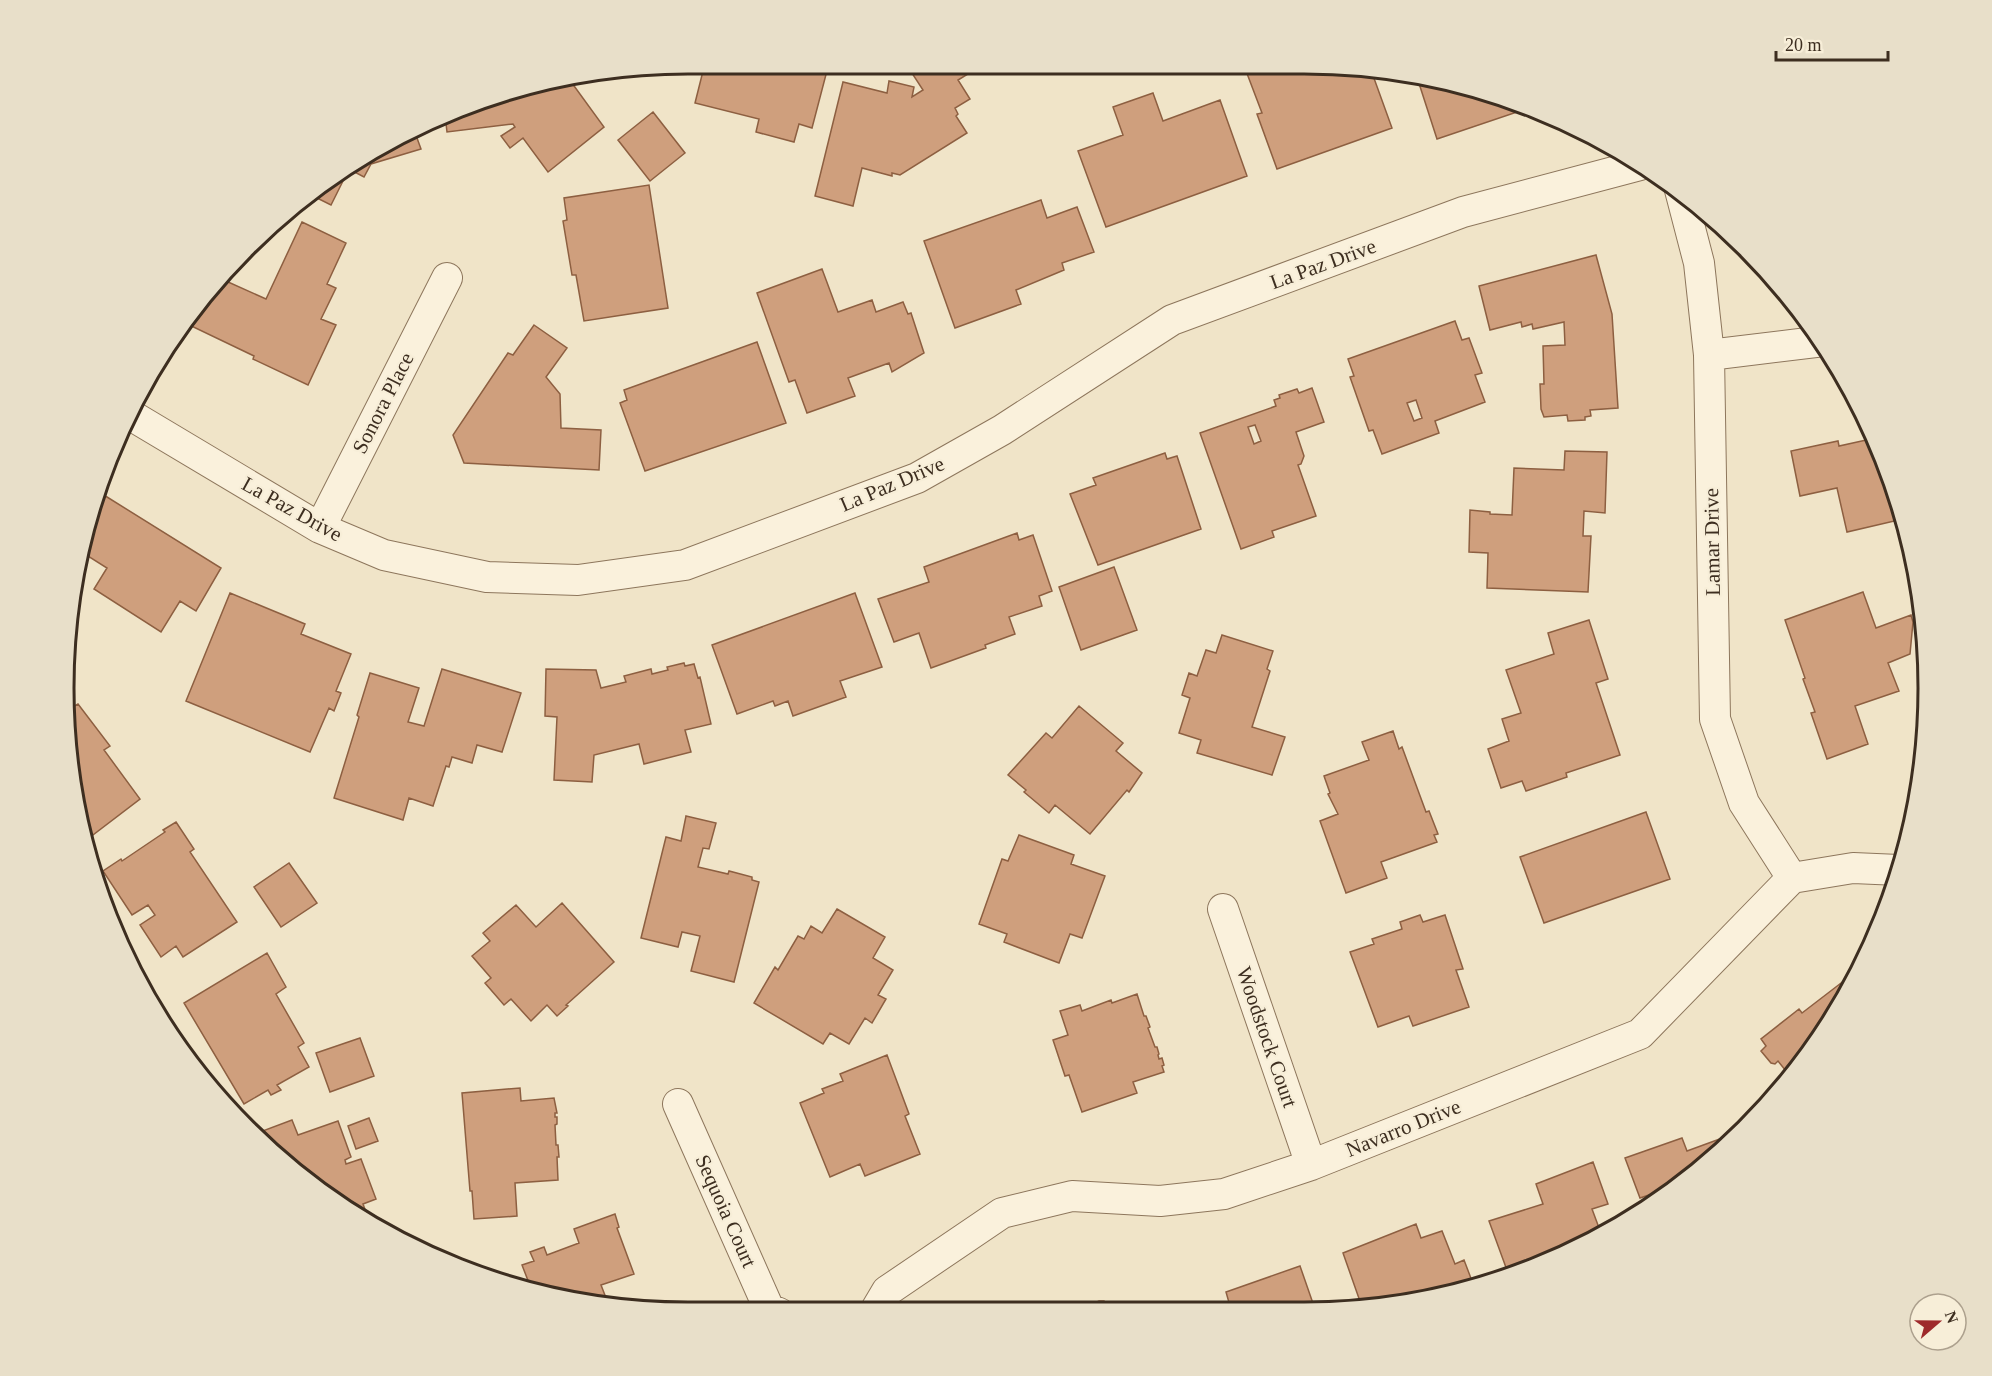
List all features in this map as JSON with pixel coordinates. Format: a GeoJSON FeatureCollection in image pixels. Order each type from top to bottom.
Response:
{"type":"FeatureCollection","features":[{"type":"Feature","properties":{"kind":"street","name":"La Paz Drive"},"geometry":{"type":"LineString","coordinates":[[136,418],[320,528],[384,555],[487,577],[578,580],[685,565],[917,478],[1002,430],[1172,320],[1463,212],[1630,168]]}},
{"type":"Feature","properties":{"kind":"street","name":"Lamar Drive"},"geometry":{"type":"LineString","coordinates":[[1684,205],[1699,263],[1709,355],[1715,718],[1744,803],[1792,878]]}},
{"type":"Feature","properties":{"kind":"street","name":"Sonora Place"},"geometry":{"type":"LineString","coordinates":[[320,528],[447,279]]}},
{"type":"Feature","properties":{"kind":"street"},"geometry":{"type":"LineString","coordinates":[[1709,355],[1812,342]]}},
{"type":"Feature","properties":{"kind":"street"},"geometry":{"type":"LineString","coordinates":[[1792,878],[1854,868],[1891,870]]}},
{"type":"Feature","properties":{"kind":"street","name":"Navarro Drive"},"geometry":{"type":"LineString","coordinates":[[880,1302],[887,1291],[1002,1213],[1072,1196],[1160,1201],[1224,1194],[1311,1165],[1640,1034],[1792,878]]}},
{"type":"Feature","properties":{"kind":"street","name":"Woodstock Court"},"geometry":{"type":"LineString","coordinates":[[1223,909],[1311,1165]]}},
{"type":"Feature","properties":{"kind":"street","name":"Sequoia Court"},"geometry":{"type":"LineString","coordinates":[[678,1104],[766,1302]]}},
{"type":"Feature","properties":{"kind":"building"},"geometry":{"type":"Polygon","coordinates":[[[702,74],[826,74],[812,128],[799,124],[794,142],[756,132],[759,119],[695,103],[702,74]]]}},
{"type":"Feature","properties":{"kind":"building"},"geometry":{"type":"Polygon","coordinates":[[[913,74],[968,74],[958,80],[970,99],[955,108],[958,114],[956,116],[967,133],[900,175],[892,173],[892,176],[862,168],[853,206],[815,196],[843,82],[887,93],[889,81],[914,87],[912,97],[923,90],[913,74]]]}},
{"type":"Feature","properties":{"kind":"building"},"geometry":{"type":"Polygon","coordinates":[[[1247,74],[1344,75],[1374,78],[1392,128],[1277,169],[1257,114],[1262,113],[1247,74]]]}},
{"type":"Feature","properties":{"kind":"building"},"geometry":{"type":"Polygon","coordinates":[[[573,84],[604,127],[548,172],[523,138],[510,148],[501,136],[515,127],[513,124],[447,132],[446,123],[453,120],[529,94],[573,84]]]}},
{"type":"Feature","properties":{"kind":"building"},"geometry":{"type":"Polygon","coordinates":[[[1419,84],[1463,94],[1518,112],[1437,139],[1419,84]]]}},
{"type":"Feature","properties":{"kind":"building"},"geometry":{"type":"Polygon","coordinates":[[[1153,93],[1163,121],[1220,100],[1247,176],[1106,227],[1078,151],[1123,135],[1113,107],[1153,93]]]}},
{"type":"Feature","properties":{"kind":"building"},"geometry":{"type":"Polygon","coordinates":[[[653,112],[685,153],[650,181],[618,140],[653,112]]]}},
{"type":"Feature","properties":{"kind":"building"},"geometry":{"type":"Polygon","coordinates":[[[417,137],[421,149],[371,164],[364,177],[355,172],[417,137]]]}},
{"type":"Feature","properties":{"kind":"building"},"geometry":{"type":"Polygon","coordinates":[[[344,179],[331,205],[317,198],[344,179]]]}},
{"type":"Feature","properties":{"kind":"building"},"geometry":{"type":"Polygon","coordinates":[[[649,185],[668,308],[584,321],[576,275],[572,275],[563,221],[567,220],[564,198],[649,185]]]}},
{"type":"Feature","properties":{"kind":"building"},"geometry":{"type":"Polygon","coordinates":[[[1041,200],[1047,218],[1077,207],[1094,252],[1062,263],[1064,270],[1016,290],[1021,304],[955,328],[924,241],[1041,200]]]}},
{"type":"Feature","properties":{"kind":"building"},"geometry":{"type":"Polygon","coordinates":[[[302,222],[346,243],[327,284],[336,288],[321,319],[336,325],[308,385],[192,326],[227,282],[266,299],[302,222]]]}},
{"type":"Feature","properties":{"kind":"building"},"geometry":{"type":"Polygon","coordinates":[[[1596,255],[1612,314],[1618,408],[1590,410],[1591,416],[1585,417],[1585,420],[1568,421],[1567,415],[1544,417],[1541,409],[1540,384],[1544,384],[1543,346],[1565,345],[1564,322],[1533,329],[1532,324],[1522,327],[1521,322],[1490,330],[1479,286],[1596,255]]]}},
{"type":"Feature","properties":{"kind":"building"},"geometry":{"type":"Polygon","coordinates":[[[822,269],[838,312],[872,300],[876,312],[903,302],[908,314],[911,313],[924,353],[892,372],[889,363],[848,378],[855,396],[807,413],[795,380],[789,382],[757,293],[822,269]]]}},
{"type":"Feature","properties":{"kind":"building"},"geometry":{"type":"Polygon","coordinates":[[[1455,321],[1462,340],[1469,338],[1482,373],[1475,375],[1485,402],[1435,421],[1439,433],[1382,454],[1373,430],[1369,431],[1350,377],[1354,376],[1348,359],[1455,321]],[[1416,400],[1407,403],[1414,421],[1422,418],[1416,400]]]}},
{"type":"Feature","properties":{"kind":"building"},"geometry":{"type":"Polygon","coordinates":[[[534,325],[567,348],[546,377],[560,394],[561,428],[601,430],[599,470],[464,463],[453,435],[508,353],[513,355],[534,325]]]}},
{"type":"Feature","properties":{"kind":"building"},"geometry":{"type":"Polygon","coordinates":[[[757,342],[786,423],[645,471],[620,403],[627,400],[624,390],[757,342]]]}},
{"type":"Feature","properties":{"kind":"building"},"geometry":{"type":"Polygon","coordinates":[[[1312,388],[1324,422],[1296,432],[1304,456],[1301,464],[1298,465],[1316,516],[1272,531],[1274,537],[1241,549],[1200,433],[1276,406],[1274,400],[1280,398],[1279,395],[1297,389],[1299,393],[1312,388]],[[1255,425],[1248,427],[1254,444],[1261,441],[1255,425]]]}},
{"type":"Feature","properties":{"kind":"building"},"geometry":{"type":"Polygon","coordinates":[[[1866,440],[1895,521],[1847,532],[1837,488],[1800,496],[1791,451],[1838,441],[1839,446],[1866,440]]]}},
{"type":"Feature","properties":{"kind":"building"},"geometry":{"type":"Polygon","coordinates":[[[1565,451],[1607,452],[1605,513],[1584,511],[1583,536],[1591,536],[1588,592],[1487,588],[1488,553],[1469,552],[1470,510],[1512,515],[1514,468],[1564,470],[1565,451]]]}},
{"type":"Feature","properties":{"kind":"building"},"geometry":{"type":"Polygon","coordinates":[[[1165,453],[1167,459],[1177,456],[1201,529],[1098,565],[1070,494],[1096,485],[1093,478],[1165,453]]]}},
{"type":"Feature","properties":{"kind":"building"},"geometry":{"type":"Polygon","coordinates":[[[104,495],[221,568],[196,611],[180,601],[161,632],[94,589],[107,568],[88,556],[104,495]]]}},
{"type":"Feature","properties":{"kind":"building"},"geometry":{"type":"Polygon","coordinates":[[[1017,533],[1019,540],[1033,535],[1052,591],[1039,596],[1042,606],[1009,617],[1015,634],[985,645],[986,648],[931,668],[919,633],[894,642],[878,599],[929,582],[924,567],[1017,533]]]}},
{"type":"Feature","properties":{"kind":"building"},"geometry":{"type":"Polygon","coordinates":[[[1114,567],[1137,630],[1081,650],[1059,587],[1114,567]]]}},
{"type":"Feature","properties":{"kind":"building"},"geometry":{"type":"Polygon","coordinates":[[[1863,592],[1876,628],[1911,615],[1913,622],[1910,654],[1888,663],[1899,691],[1855,706],[1868,744],[1827,759],[1811,713],[1815,712],[1803,679],[1805,678],[1785,620],[1863,592]]]}},
{"type":"Feature","properties":{"kind":"building"},"geometry":{"type":"Polygon","coordinates":[[[230,593],[305,624],[301,634],[351,654],[336,691],[341,693],[334,711],[329,708],[310,752],[186,701],[230,593]]]}},
{"type":"Feature","properties":{"kind":"building"},"geometry":{"type":"Polygon","coordinates":[[[855,593],[882,667],[840,681],[846,697],[793,716],[788,701],[775,706],[773,701],[737,714],[712,645],[855,593]]]}},
{"type":"Feature","properties":{"kind":"building"},"geometry":{"type":"Polygon","coordinates":[[[1589,620],[1608,679],[1596,683],[1620,755],[1566,773],[1567,777],[1526,791],[1522,781],[1501,788],[1488,749],[1509,741],[1502,719],[1521,713],[1506,670],[1554,654],[1548,633],[1589,620]]]}},
{"type":"Feature","properties":{"kind":"building"},"geometry":{"type":"Polygon","coordinates":[[[1222,635],[1273,651],[1267,669],[1270,671],[1252,727],[1285,737],[1272,775],[1197,753],[1201,740],[1179,733],[1190,698],[1182,695],[1189,673],[1197,676],[1206,650],[1216,653],[1222,635]]]}},
{"type":"Feature","properties":{"kind":"building"},"geometry":{"type":"Polygon","coordinates":[[[684,663],[685,666],[694,664],[698,678],[700,677],[711,724],[685,730],[691,752],[644,764],[639,744],[594,755],[592,782],[554,780],[557,717],[545,716],[546,669],[596,670],[601,688],[626,682],[624,676],[651,669],[652,674],[684,663]]]}},
{"type":"Feature","properties":{"kind":"building"},"geometry":{"type":"Polygon","coordinates":[[[442,669],[521,693],[502,752],[477,745],[472,763],[452,757],[449,767],[446,766],[433,806],[409,798],[403,820],[334,798],[370,673],[419,688],[408,722],[424,726],[442,669]]]}},
{"type":"Feature","properties":{"kind":"building"},"geometry":{"type":"Polygon","coordinates":[[[78,704],[110,746],[104,750],[140,799],[91,836],[79,768],[74,706],[78,704]]]}},
{"type":"Feature","properties":{"kind":"building"},"geometry":{"type":"Polygon","coordinates":[[[1079,706],[1123,743],[1116,751],[1142,773],[1129,792],[1127,790],[1090,834],[1055,805],[1049,813],[1008,775],[1046,733],[1052,738],[1079,706]]]}},
{"type":"Feature","properties":{"kind":"building"},"geometry":{"type":"Polygon","coordinates":[[[1393,731],[1399,749],[1402,747],[1426,812],[1429,811],[1438,834],[1434,835],[1437,842],[1381,862],[1387,878],[1346,893],[1320,821],[1338,814],[1328,794],[1330,793],[1324,776],[1369,760],[1362,742],[1393,731]]]}},
{"type":"Feature","properties":{"kind":"building"},"geometry":{"type":"Polygon","coordinates":[[[1646,812],[1670,879],[1544,923],[1520,857],[1646,812]]]}},
{"type":"Feature","properties":{"kind":"building"},"geometry":{"type":"Polygon","coordinates":[[[686,816],[716,823],[709,849],[703,848],[698,867],[728,874],[729,871],[752,877],[752,880],[759,882],[734,982],[691,971],[700,936],[682,932],[678,947],[641,938],[666,837],[681,841],[686,816]]]}},
{"type":"Feature","properties":{"kind":"building"},"geometry":{"type":"Polygon","coordinates":[[[176,822],[194,849],[190,852],[237,922],[183,957],[176,946],[161,957],[140,925],[155,915],[148,905],[132,915],[103,871],[121,859],[122,861],[176,822]]]}},
{"type":"Feature","properties":{"kind":"building"},"geometry":{"type":"Polygon","coordinates":[[[1019,835],[1074,855],[1071,864],[1105,876],[1082,938],[1070,934],[1059,963],[1004,942],[1007,934],[979,924],[1002,859],[1008,861],[1019,835]]]}},
{"type":"Feature","properties":{"kind":"building"},"geometry":{"type":"Polygon","coordinates":[[[289,863],[317,903],[281,927],[254,887],[289,863]]]}},
{"type":"Feature","properties":{"kind":"building"},"geometry":{"type":"Polygon","coordinates":[[[562,903],[614,962],[557,1016],[547,1005],[531,1021],[511,999],[504,1005],[485,983],[491,978],[472,956],[490,941],[483,933],[516,905],[536,927],[562,903]]]}},
{"type":"Feature","properties":{"kind":"building"},"geometry":{"type":"Polygon","coordinates":[[[837,909],[885,937],[873,958],[893,970],[878,995],[886,999],[872,1023],[865,1018],[849,1044],[830,1033],[823,1044],[754,1003],[775,967],[778,970],[798,936],[804,939],[811,926],[822,933],[837,909]]]}},
{"type":"Feature","properties":{"kind":"building"},"geometry":{"type":"Polygon","coordinates":[[[1420,915],[1423,922],[1445,915],[1463,969],[1456,970],[1469,1007],[1413,1026],[1409,1016],[1378,1027],[1350,952],[1374,944],[1372,939],[1402,929],[1400,922],[1420,915]]]}},
{"type":"Feature","properties":{"kind":"building"},"geometry":{"type":"Polygon","coordinates":[[[267,953],[286,987],[276,994],[304,1043],[298,1047],[309,1067],[277,1085],[281,1090],[271,1095],[268,1090],[244,1104],[184,1003],[267,953]]]}},
{"type":"Feature","properties":{"kind":"building"},"geometry":{"type":"Polygon","coordinates":[[[1844,981],[1815,1029],[1785,1070],[1778,1061],[1775,1064],[1771,1063],[1761,1051],[1766,1046],[1761,1039],[1799,1009],[1802,1013],[1844,981]]]}},
{"type":"Feature","properties":{"kind":"building"},"geometry":{"type":"Polygon","coordinates":[[[1137,994],[1155,1047],[1157,1047],[1159,1059],[1162,1058],[1164,1072],[1133,1082],[1137,1093],[1082,1112],[1069,1075],[1065,1076],[1053,1040],[1068,1035],[1060,1011],[1080,1005],[1082,1011],[1111,1000],[1112,1003],[1137,994]]]}},
{"type":"Feature","properties":{"kind":"building"},"geometry":{"type":"Polygon","coordinates":[[[360,1038],[374,1076],[330,1092],[316,1053],[360,1038]]]}},
{"type":"Feature","properties":{"kind":"building"},"geometry":{"type":"Polygon","coordinates":[[[887,1055],[909,1114],[905,1116],[920,1154],[865,1176],[860,1164],[830,1177],[800,1103],[824,1093],[822,1089],[843,1081],[840,1074],[887,1055]]]}},
{"type":"Feature","properties":{"kind":"building"},"geometry":{"type":"Polygon","coordinates":[[[520,1088],[521,1101],[554,1098],[557,1113],[555,1113],[557,1124],[555,1125],[559,1157],[557,1157],[558,1180],[515,1183],[517,1216],[474,1219],[462,1093],[520,1088]]]}},
{"type":"Feature","properties":{"kind":"building"},"geometry":{"type":"Polygon","coordinates":[[[369,1118],[378,1141],[356,1149],[348,1126],[369,1118]]]}},
{"type":"Feature","properties":{"kind":"building"},"geometry":{"type":"Polygon","coordinates":[[[292,1120],[298,1135],[338,1121],[351,1157],[345,1160],[346,1164],[361,1159],[376,1199],[363,1204],[365,1210],[314,1176],[262,1131],[292,1120]]]}},
{"type":"Feature","properties":{"kind":"building"},"geometry":{"type":"Polygon","coordinates":[[[1682,1138],[1687,1151],[1722,1138],[1678,1176],[1652,1194],[1640,1198],[1625,1158],[1682,1138]]]}},
{"type":"Feature","properties":{"kind":"building"},"geometry":{"type":"Polygon","coordinates":[[[1593,1162],[1608,1204],[1592,1209],[1599,1227],[1539,1256],[1506,1268],[1489,1221],[1543,1204],[1536,1184],[1593,1162]]]}},
{"type":"Feature","properties":{"kind":"building"},"geometry":{"type":"Polygon","coordinates":[[[615,1214],[619,1227],[617,1228],[634,1274],[601,1285],[606,1297],[528,1282],[522,1265],[534,1261],[530,1252],[544,1247],[547,1255],[579,1243],[574,1229],[615,1214]]]}},
{"type":"Feature","properties":{"kind":"building"},"geometry":{"type":"Polygon","coordinates":[[[1416,1224],[1421,1238],[1442,1231],[1455,1264],[1464,1260],[1471,1279],[1424,1291],[1359,1299],[1343,1253],[1416,1224]]]}},
{"type":"Feature","properties":{"kind":"building"},"geometry":{"type":"Polygon","coordinates":[[[1300,1266],[1312,1302],[1229,1302],[1226,1292],[1300,1266]]]}}]}
